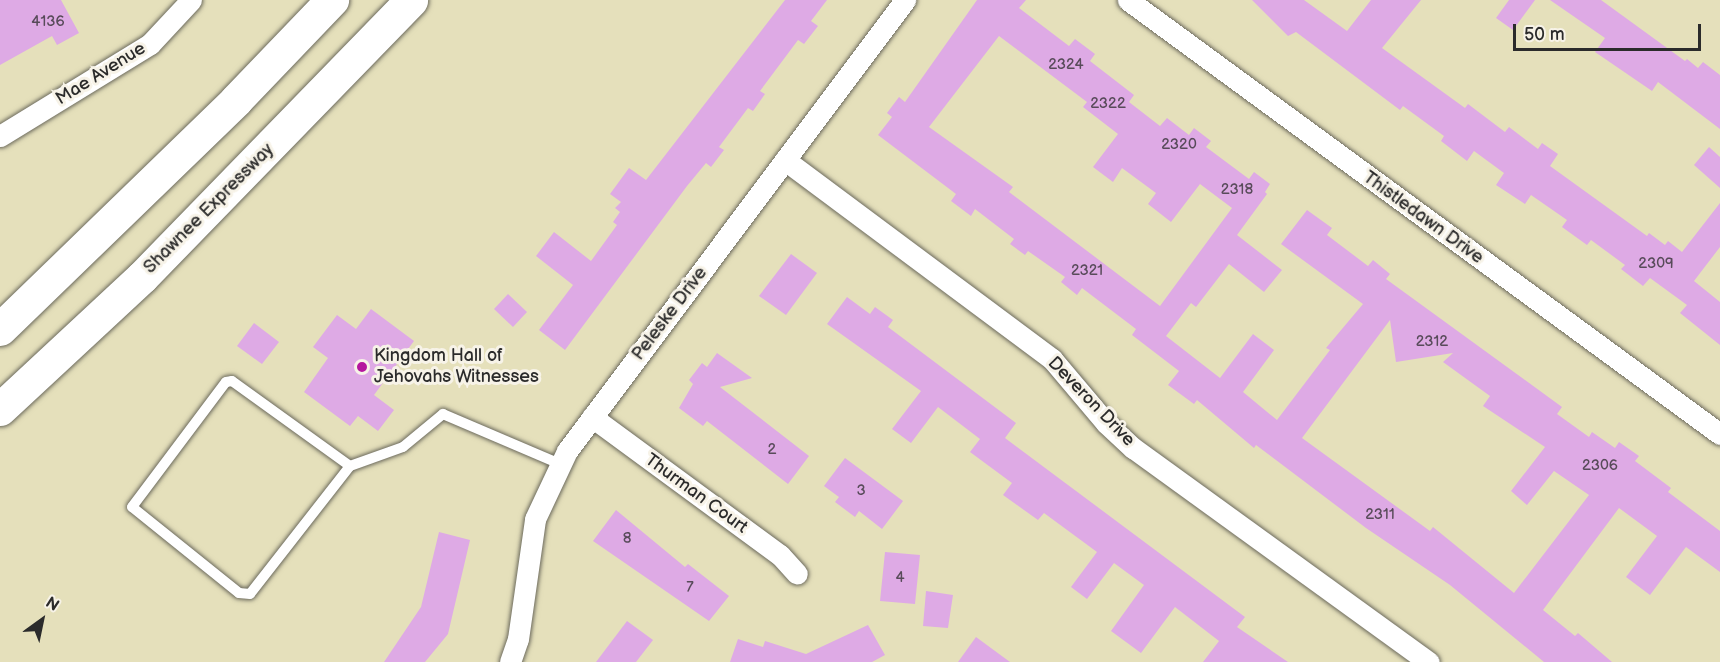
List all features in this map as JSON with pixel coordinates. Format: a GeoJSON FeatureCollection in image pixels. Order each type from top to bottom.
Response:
{"type":"FeatureCollection","features":[{"type":"Feature","properties":{"kind":"highway"},"geometry":{"type":"LineString","coordinates":[[0,329],[236,100],[332,0]]}},
{"type":"Feature","properties":{"kind":"highway","name":"Shawnee Expressway"},"geometry":{"type":"LineString","coordinates":[[0,410],[142,277],[411,0]]}},
{"type":"Feature","properties":{"kind":"street","name":"Mae Avenue"},"geometry":{"type":"LineString","coordinates":[[0,136],[150,44],[191,0]]}},
{"type":"Feature","properties":{"kind":"street","name":"Peleske Drive"},"geometry":{"type":"LineString","coordinates":[[510,662],[518,639],[535,519],[560,464],[592,417],[905,0]]}},
{"type":"Feature","properties":{"kind":"street","name":"Thistledawn Drive"},"geometry":{"type":"LineString","coordinates":[[1128,0],[1720,434]]}},
{"type":"Feature","properties":{"kind":"street","name":"Deveron Drive"},"geometry":{"type":"LineString","coordinates":[[785,160],[1052,359],[1106,423],[1133,448],[1429,662]]}},
{"type":"Feature","properties":{"kind":"street","name":"Thurman Court"},"geometry":{"type":"LineString","coordinates":[[592,417],[780,555],[797,574]]}},
{"type":"Feature","properties":{"kind":"lane"},"geometry":{"type":"LineString","coordinates":[[350,466],[232,381],[226,382],[132,507],[239,593],[250,594],[350,466],[403,447],[443,414],[560,464]]}},
{"type":"Feature","properties":{"kind":"building"},"geometry":{"type":"Polygon","coordinates":[[[0,0],[61,0],[79,33],[57,45],[52,36],[0,65],[0,0]]]}},
{"type":"Feature","properties":{"kind":"building"},"geometry":{"type":"Polygon","coordinates":[[[785,0],[827,0],[811,21],[818,26],[804,44],[798,40],[760,91],[765,94],[753,111],[748,108],[719,147],[724,150],[711,167],[706,163],[687,186],[565,350],[539,330],[573,285],[536,256],[554,232],[591,261],[617,225],[613,222],[620,212],[615,208],[621,202],[610,194],[629,168],[646,180],[785,0]]]}},
{"type":"Feature","properties":{"kind":"building"},"geometry":{"type":"Polygon","coordinates":[[[977,0],[1026,0],[1019,8],[1069,46],[1075,39],[1095,54],[1090,61],[1134,95],[1129,102],[1160,126],[1167,118],[1189,135],[1194,128],[1211,141],[1206,147],[1249,179],[1254,172],[1270,184],[1265,192],[1267,194],[1237,235],[1282,270],[1264,292],[1229,264],[1196,307],[1191,303],[1166,336],[1220,378],[1253,334],[1274,350],[1243,392],[1277,420],[1330,350],[1326,348],[1363,304],[1281,244],[1307,210],[1332,228],[1327,235],[1368,266],[1373,260],[1390,274],[1386,279],[1562,407],[1557,414],[1589,437],[1592,432],[1615,448],[1619,442],[1639,456],[1635,461],[1671,488],[1668,492],[1720,531],[1720,572],[1686,547],[1650,595],[1626,577],[1657,536],[1619,508],[1543,610],[1575,636],[1578,633],[1612,662],[1544,662],[1450,585],[1366,528],[1256,445],[1254,448],[1197,400],[1194,404],[1168,385],[1179,371],[1132,335],[1136,329],[1082,288],[1077,295],[1061,282],[1065,277],[1028,251],[1025,255],[1010,244],[1014,239],[975,209],[971,216],[951,201],[956,194],[878,135],[892,117],[887,113],[899,97],[905,102],[977,0]],[[999,36],[929,127],[1013,187],[1009,192],[1160,306],[1232,208],[1200,184],[1171,222],[1148,204],[1156,193],[1122,168],[1113,182],[1093,167],[1118,134],[1083,107],[1087,102],[999,36]],[[1390,320],[1302,438],[1430,531],[1433,527],[1514,593],[1589,495],[1554,471],[1527,505],[1511,491],[1545,447],[1483,406],[1490,396],[1443,362],[1453,353],[1396,362],[1390,320]]]}},
{"type":"Feature","properties":{"kind":"building"},"geometry":{"type":"Polygon","coordinates":[[[1252,0],[1304,0],[1347,31],[1371,0],[1421,0],[1382,48],[1465,108],[1468,104],[1505,132],[1509,127],[1538,149],[1542,143],[1558,154],[1550,166],[1647,236],[1649,233],[1665,245],[1668,241],[1682,252],[1720,203],[1720,247],[1694,281],[1720,302],[1720,345],[1680,313],[1687,305],[1650,278],[1643,286],[1621,269],[1625,265],[1591,240],[1587,245],[1562,227],[1567,220],[1531,195],[1525,204],[1496,185],[1504,173],[1474,151],[1467,161],[1441,141],[1444,136],[1403,106],[1400,110],[1296,32],[1288,36],[1252,0]]]}},
{"type":"Feature","properties":{"kind":"building"},"geometry":{"type":"Polygon","coordinates":[[[1509,0],[1535,0],[1513,30],[1496,18],[1509,0]]]}},
{"type":"Feature","properties":{"kind":"building"},"geometry":{"type":"Polygon","coordinates":[[[1550,0],[1601,0],[1685,61],[1687,59],[1698,68],[1703,62],[1720,75],[1720,129],[1658,82],[1652,91],[1595,52],[1605,38],[1550,0]]]}},
{"type":"Feature","properties":{"kind":"building"},"geometry":{"type":"Polygon","coordinates":[[[1709,147],[1720,157],[1720,188],[1694,165],[1709,147]]]}},
{"type":"Feature","properties":{"kind":"building"},"geometry":{"type":"Polygon","coordinates":[[[791,254],[817,273],[786,315],[759,296],[791,254]]]}},
{"type":"Feature","properties":{"kind":"building"},"geometry":{"type":"Polygon","coordinates":[[[508,294],[527,312],[513,327],[494,309],[508,294]]]}},
{"type":"Feature","properties":{"kind":"building"},"geometry":{"type":"Polygon","coordinates":[[[847,297],[870,314],[875,307],[893,320],[888,327],[1016,423],[1005,438],[1245,617],[1237,627],[1288,662],[1203,662],[1219,641],[1175,607],[1141,653],[1111,631],[1144,585],[1114,563],[1087,599],[1071,587],[1097,552],[1044,513],[1038,520],[1003,495],[1012,483],[970,452],[980,439],[938,407],[911,443],[892,429],[921,391],[827,324],[847,297]]]}},
{"type":"Feature","properties":{"kind":"building","name":"Kingdom Hall of Jehovahs Witnesses"},"geometry":{"type":"Polygon","coordinates":[[[371,309],[414,341],[374,395],[394,410],[378,431],[358,416],[350,426],[304,392],[328,358],[313,347],[337,315],[356,329],[371,309]]]}},
{"type":"Feature","properties":{"kind":"building"},"geometry":{"type":"Polygon","coordinates":[[[254,323],[279,342],[262,364],[237,346],[254,323]]]}},
{"type":"Feature","properties":{"kind":"building"},"geometry":{"type":"Polygon","coordinates":[[[717,353],[752,378],[720,387],[809,456],[788,484],[707,421],[703,426],[679,408],[693,384],[689,380],[702,363],[707,367],[717,353]]]}},
{"type":"Feature","properties":{"kind":"building"},"geometry":{"type":"Polygon","coordinates":[[[845,458],[903,501],[882,529],[859,511],[855,517],[835,502],[839,497],[824,486],[845,458]]]}},
{"type":"Feature","properties":{"kind":"building"},"geometry":{"type":"Polygon","coordinates":[[[616,510],[685,567],[688,564],[729,596],[709,621],[593,541],[616,510]]]}},
{"type":"Feature","properties":{"kind":"building"},"geometry":{"type":"Polygon","coordinates":[[[439,532],[470,540],[448,634],[425,662],[384,662],[421,607],[439,532]]]}},
{"type":"Feature","properties":{"kind":"building"},"geometry":{"type":"Polygon","coordinates":[[[885,552],[920,555],[915,604],[880,601],[885,552]]]}},
{"type":"Feature","properties":{"kind":"building"},"geometry":{"type":"Polygon","coordinates":[[[926,591],[953,595],[948,628],[923,626],[926,591]]]}},
{"type":"Feature","properties":{"kind":"building"},"geometry":{"type":"Polygon","coordinates":[[[627,621],[653,640],[636,662],[596,662],[627,621]]]}},
{"type":"Feature","properties":{"kind":"building"},"geometry":{"type":"Polygon","coordinates":[[[868,625],[885,655],[872,662],[730,662],[738,639],[763,647],[765,641],[806,654],[868,625]]]}},
{"type":"Feature","properties":{"kind":"building"},"geometry":{"type":"Polygon","coordinates":[[[976,637],[1010,662],[958,662],[976,637]]]}},
{"type":"Feature","properties":{"kind":"place","name":"Kingdom Hall of Jehovahs Witnesses"},"geometry":{"type":"Point","coordinates":[362,367]}}]}
